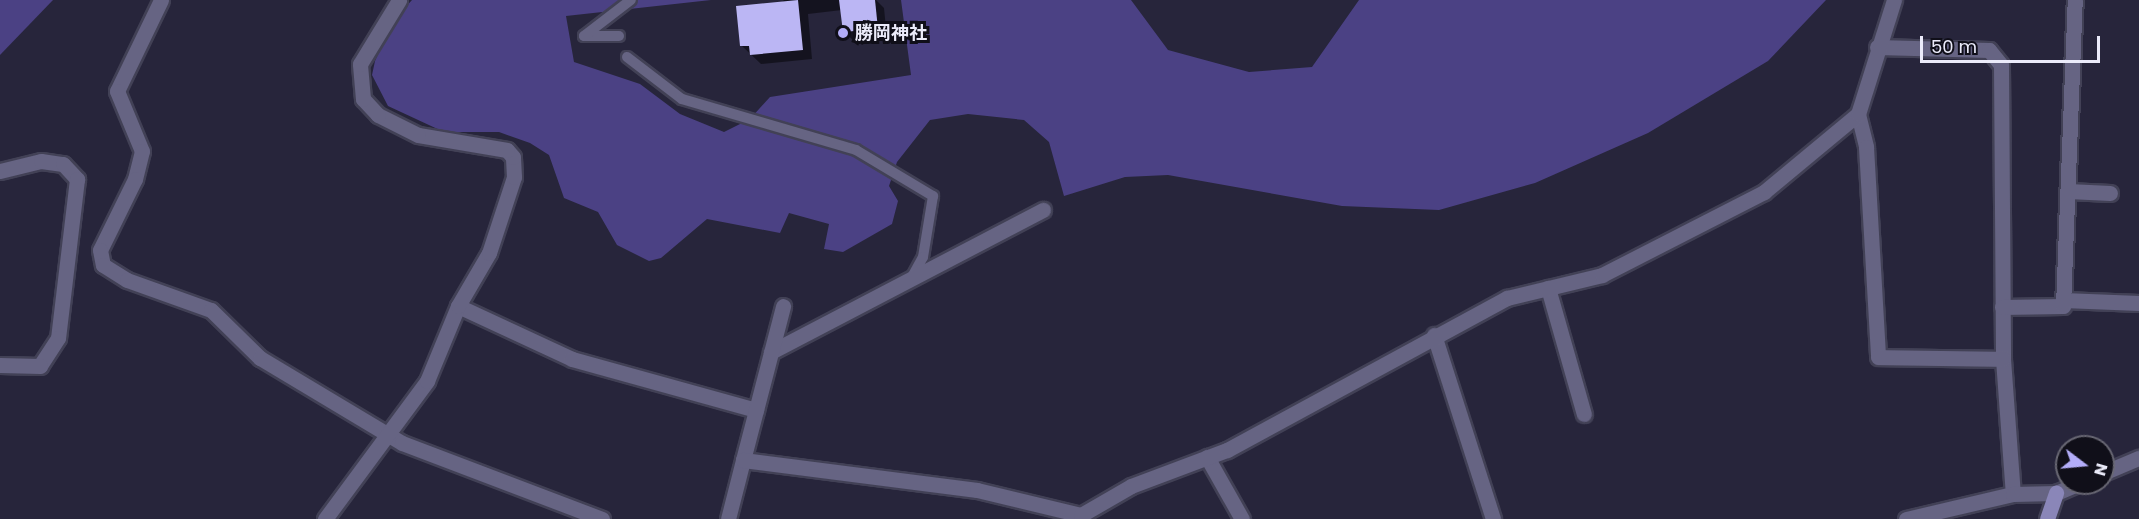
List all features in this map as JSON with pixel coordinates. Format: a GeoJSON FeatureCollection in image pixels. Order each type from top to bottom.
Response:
{"type":"FeatureCollection","features":[{"type":"Feature","properties":{"kind":"street"},"geometry":{"type":"LineString","coordinates":[[160,0],[117,91],[142,152],[99,260],[127,280],[211,310],[260,358],[392,434],[518,490],[602,519]]}},
{"type":"Feature","properties":{"kind":"street"},"geometry":{"type":"LineString","coordinates":[[325,519],[392,434],[427,381],[458,306],[506,210],[513,157],[493,146],[418,135],[378,115],[363,99],[360,64],[399,0]]}},
{"type":"Feature","properties":{"kind":"street"},"geometry":{"type":"LineString","coordinates":[[1894,0],[1857,114],[1866,147],[1878,357],[2003,359]]}},
{"type":"Feature","properties":{"kind":"street"},"geometry":{"type":"LineString","coordinates":[[2002,307],[2063,306],[2075,0]]}},
{"type":"Feature","properties":{"kind":"street"},"geometry":{"type":"LineString","coordinates":[[1877,47],[1989,50],[2001,65],[2003,359],[2013,494]]}},
{"type":"Feature","properties":{"kind":"street"},"geometry":{"type":"LineString","coordinates":[[743,460],[977,490],[1056,514],[1082,515],[1131,486],[1207,457],[1507,298],[1602,275],[1654,244],[1715,222],[1764,192],[1857,114]]}},
{"type":"Feature","properties":{"kind":"street"},"geometry":{"type":"LineString","coordinates":[[0,171],[41,161],[63,164],[77,179],[58,338],[40,366],[0,365]]}},
{"type":"Feature","properties":{"kind":"street"},"geometry":{"type":"LineString","coordinates":[[2068,191],[2110,193]]}},
{"type":"Feature","properties":{"kind":"street"},"geometry":{"type":"LineString","coordinates":[[771,352],[1043,210]]}},
{"type":"Feature","properties":{"kind":"street"},"geometry":{"type":"LineString","coordinates":[[1548,288],[1584,414]]}},
{"type":"Feature","properties":{"kind":"street"},"geometry":{"type":"LineString","coordinates":[[2064,300],[2139,303]]}},
{"type":"Feature","properties":{"kind":"street"},"geometry":{"type":"LineString","coordinates":[[458,306],[572,359],[756,410]]}},
{"type":"Feature","properties":{"kind":"street"},"geometry":{"type":"LineString","coordinates":[[728,519],[783,306]]}},
{"type":"Feature","properties":{"kind":"street"},"geometry":{"type":"LineString","coordinates":[[1434,335],[1493,519]]}},
{"type":"Feature","properties":{"kind":"street"},"geometry":{"type":"LineString","coordinates":[[1207,457],[1242,519]]}},
{"type":"Feature","properties":{"kind":"street"},"geometry":{"type":"LineString","coordinates":[[2115,468],[2139,458]]}},
{"type":"Feature","properties":{"kind":"street"},"geometry":{"type":"LineString","coordinates":[[1906,519],[2013,494],[2055,493]]}},
{"type":"Feature","properties":{"kind":"street"},"geometry":{"type":"LineString","coordinates":[[2047,519],[2055,495]]}},
{"type":"Feature","properties":{"kind":"lane"},"geometry":{"type":"LineString","coordinates":[[619,36],[584,36],[631,0]]}},
{"type":"Feature","properties":{"kind":"lane"},"geometry":{"type":"LineString","coordinates":[[627,57],[682,99],[839,150],[856,150],[933,196],[923,257],[911,279]]}},
{"type":"Feature","properties":{"kind":"shaded area"},"geometry":{"type":"Polygon","coordinates":[[[0,0],[53,0],[0,55],[0,0]]]}},
{"type":"Feature","properties":{"kind":"shaded area"},"geometry":{"type":"Polygon","coordinates":[[[412,0],[711,0],[566,16],[574,62],[640,84],[680,114],[724,132],[750,119],[770,97],[911,75],[901,0],[1131,0],[1168,50],[1249,72],[1312,67],[1359,0],[1826,0],[1768,61],[1648,133],[1535,183],[1439,210],[1342,206],[1168,175],[1125,177],[1064,196],[1049,142],[1024,120],[968,114],[930,120],[897,162],[889,186],[898,201],[892,224],[843,252],[824,249],[829,224],[789,213],[780,233],[707,219],[661,258],[649,261],[617,245],[598,212],[564,198],[549,155],[530,143],[499,132],[444,132],[388,106],[372,75],[375,61],[393,21],[412,0]]]}},
{"type":"Feature","properties":{"kind":"building"},"geometry":{"type":"Polygon","coordinates":[[[798,0],[803,50],[750,55],[749,46],[740,46],[736,6],[798,0]]]}},
{"type":"Feature","properties":{"kind":"building"},"geometry":{"type":"Polygon","coordinates":[[[839,0],[875,0],[878,29],[843,32],[839,0]]]}},
{"type":"Feature","properties":{"kind":"place","name":"勝岡神社"},"geometry":{"type":"Point","coordinates":[843,33]}}]}
